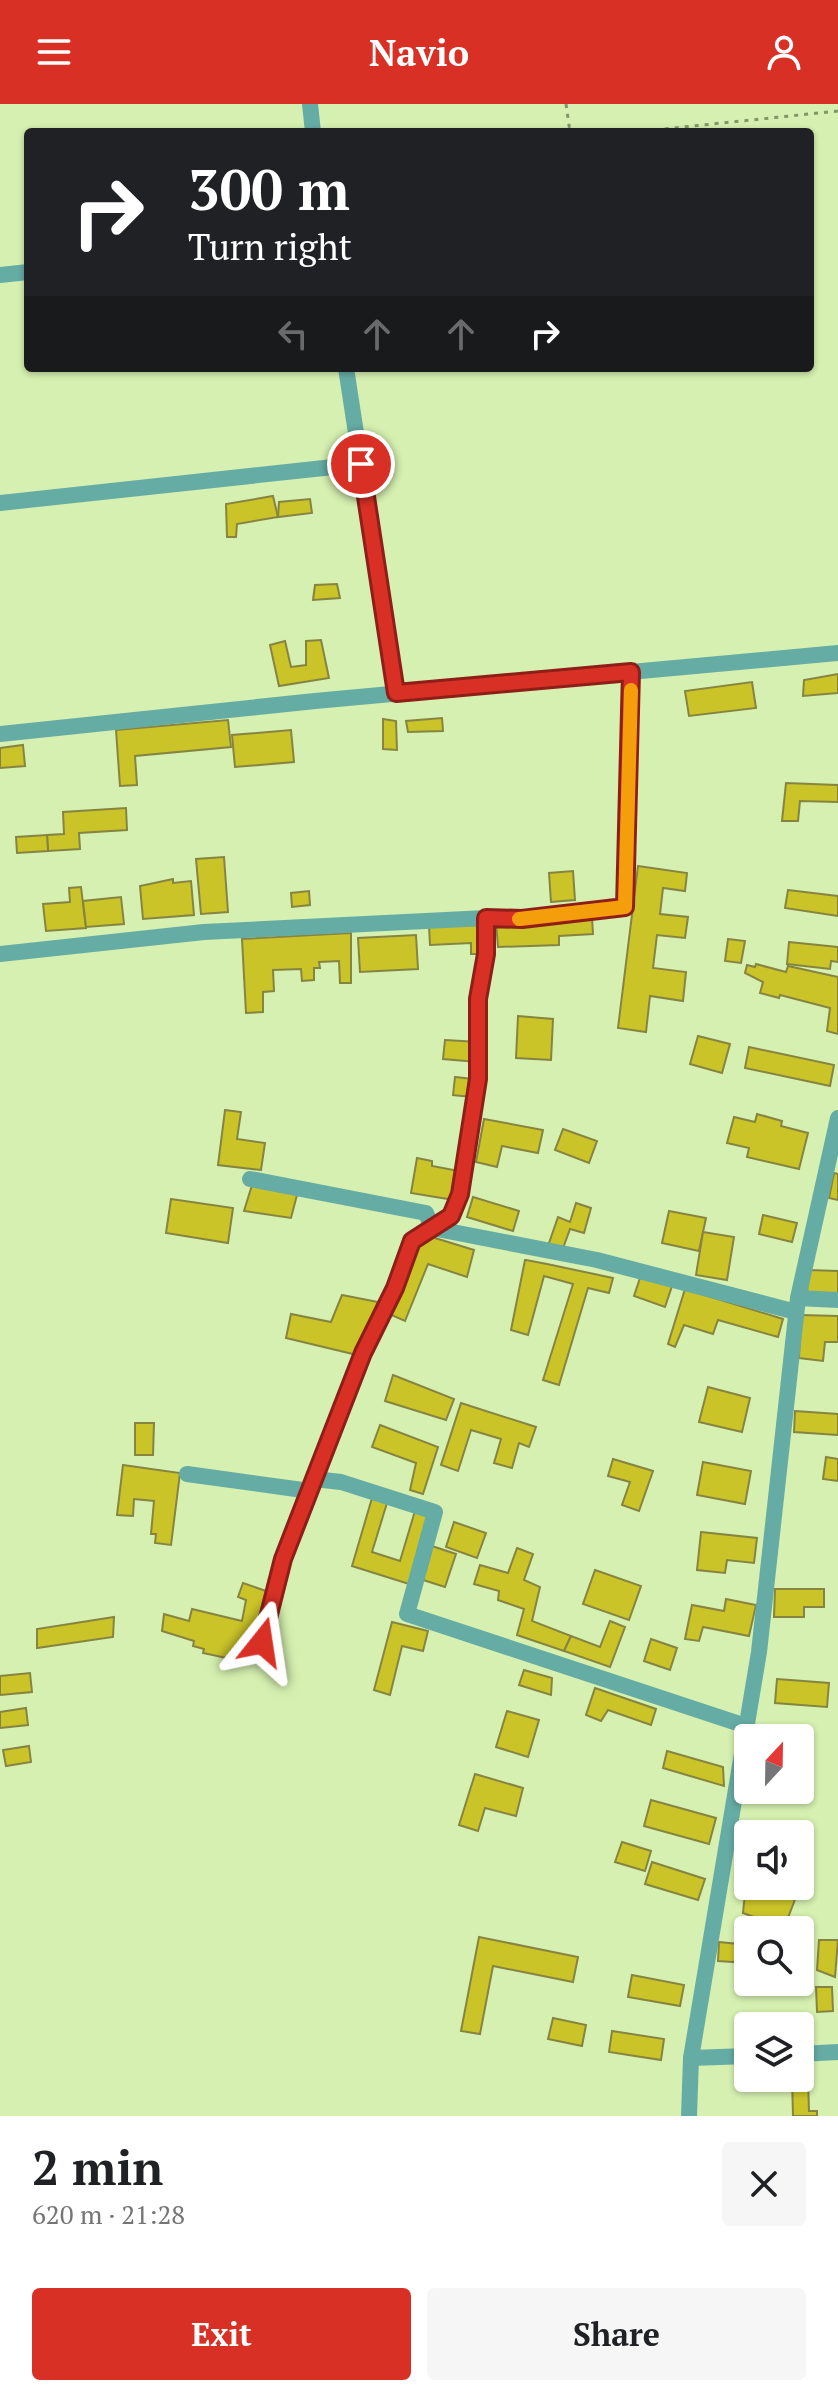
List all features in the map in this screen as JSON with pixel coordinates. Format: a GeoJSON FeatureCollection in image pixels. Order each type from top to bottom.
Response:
{"type":"FeatureCollection","features":[{"type":"Feature","properties":{"kind":"street"},"geometry":{"type":"LineString","coordinates":[[310,104],[313,128]]}},
{"type":"Feature","properties":{"kind":"street"},"geometry":{"type":"LineString","coordinates":[[0,275],[24,272]]}},
{"type":"Feature","properties":{"kind":"street"},"geometry":{"type":"LineString","coordinates":[[347,372],[396,693]]}},
{"type":"Feature","properties":{"kind":"street"},"geometry":{"type":"LineString","coordinates":[[0,503],[361,464]]}},
{"type":"Feature","properties":{"kind":"street"},"geometry":{"type":"LineString","coordinates":[[0,734],[396,693],[838,653]]}},
{"type":"Feature","properties":{"kind":"street"},"geometry":{"type":"LineString","coordinates":[[0,954],[204,932],[404,920],[522,919],[625,907],[631,672]]}},
{"type":"Feature","properties":{"kind":"street"},"geometry":{"type":"LineString","coordinates":[[262,1642],[283,1559],[363,1353],[395,1288],[412,1241],[451,1216],[460,1194],[478,1079],[478,999],[486,954],[486,918]]}},
{"type":"Feature","properties":{"kind":"street"},"geometry":{"type":"LineString","coordinates":[[746,1724],[759,1652],[797,1305],[838,1118]]}},
{"type":"Feature","properties":{"kind":"street"},"geometry":{"type":"LineString","coordinates":[[250,1179],[426,1213],[432,1228]]}},
{"type":"Feature","properties":{"kind":"street"},"geometry":{"type":"LineString","coordinates":[[432,1228],[597,1260],[797,1305],[838,1300]]}},
{"type":"Feature","properties":{"kind":"street"},"geometry":{"type":"LineString","coordinates":[[187,1474],[312,1484],[341,1482],[435,1512],[407,1614],[740,1724]]}},
{"type":"Feature","properties":{"kind":"street"},"geometry":{"type":"LineString","coordinates":[[689,2116],[691,2058],[734,1798]]}},
{"type":"Feature","properties":{"kind":"street"},"geometry":{"type":"LineString","coordinates":[[814,2053],[838,2052]]}},
{"type":"Feature","properties":{"kind":"street"},"geometry":{"type":"LineString","coordinates":[[691,2058],[734,2056]]}},
{"type":"Feature","properties":{"kind":"path"},"geometry":{"type":"LineString","coordinates":[[566,104],[569,128]]}},
{"type":"Feature","properties":{"kind":"path"},"geometry":{"type":"LineString","coordinates":[[674,128],[838,111]]}},
{"type":"Feature","properties":{"kind":"building"},"geometry":{"type":"Polygon","coordinates":[[[273,496],[278,517],[237,524],[236,537],[227,537],[226,504],[273,496]]]}},
{"type":"Feature","properties":{"kind":"building"},"geometry":{"type":"Polygon","coordinates":[[[310,499],[312,513],[278,517],[279,502],[310,499]]]}},
{"type":"Feature","properties":{"kind":"building"},"geometry":{"type":"Polygon","coordinates":[[[337,584],[340,598],[313,600],[315,585],[337,584]]]}},
{"type":"Feature","properties":{"kind":"building"},"geometry":{"type":"Polygon","coordinates":[[[321,640],[329,678],[279,686],[270,645],[285,641],[291,667],[306,665],[306,641],[321,640]]]}},
{"type":"Feature","properties":{"kind":"building"},"geometry":{"type":"Polygon","coordinates":[[[838,674],[838,693],[803,696],[804,680],[838,674]]]}},
{"type":"Feature","properties":{"kind":"building"},"geometry":{"type":"Polygon","coordinates":[[[752,682],[756,708],[689,716],[685,691],[752,682]]]}},
{"type":"Feature","properties":{"kind":"building"},"geometry":{"type":"Polygon","coordinates":[[[442,718],[443,731],[408,732],[406,721],[442,718]]]}},
{"type":"Feature","properties":{"kind":"building"},"geometry":{"type":"Polygon","coordinates":[[[383,719],[396,721],[397,750],[383,749],[383,719]]]}},
{"type":"Feature","properties":{"kind":"building"},"geometry":{"type":"Polygon","coordinates":[[[228,720],[231,747],[135,756],[137,785],[120,786],[116,730],[228,720]]]}},
{"type":"Feature","properties":{"kind":"building"},"geometry":{"type":"Polygon","coordinates":[[[291,730],[294,762],[235,767],[232,735],[291,730]]]}},
{"type":"Feature","properties":{"kind":"building"},"geometry":{"type":"Polygon","coordinates":[[[23,745],[25,766],[0,768],[0,748],[23,745]]]}},
{"type":"Feature","properties":{"kind":"building"},"geometry":{"type":"Polygon","coordinates":[[[786,783],[838,785],[838,802],[800,801],[798,821],[782,821],[786,783]]]}},
{"type":"Feature","properties":{"kind":"building"},"geometry":{"type":"Polygon","coordinates":[[[126,808],[127,830],[79,833],[80,849],[48,851],[47,835],[64,834],[63,812],[126,808]]]}},
{"type":"Feature","properties":{"kind":"building"},"geometry":{"type":"Polygon","coordinates":[[[47,835],[48,851],[17,853],[16,837],[47,835]]]}},
{"type":"Feature","properties":{"kind":"building"},"geometry":{"type":"Polygon","coordinates":[[[224,857],[228,912],[201,914],[196,859],[224,857]]]}},
{"type":"Feature","properties":{"kind":"building"},"geometry":{"type":"Polygon","coordinates":[[[638,866],[687,873],[685,891],[663,888],[660,914],[688,917],[685,938],[657,935],[653,968],[686,972],[683,1001],[650,996],[646,1032],[618,1028],[638,866]]]}},
{"type":"Feature","properties":{"kind":"building"},"geometry":{"type":"Polygon","coordinates":[[[573,871],[575,900],[551,902],[549,873],[573,871]]]}},
{"type":"Feature","properties":{"kind":"building"},"geometry":{"type":"Polygon","coordinates":[[[173,879],[173,883],[191,881],[194,915],[143,919],[140,886],[173,879]]]}},
{"type":"Feature","properties":{"kind":"building"},"geometry":{"type":"Polygon","coordinates":[[[81,887],[86,928],[46,931],[43,904],[70,902],[69,888],[81,887]]]}},
{"type":"Feature","properties":{"kind":"building"},"geometry":{"type":"Polygon","coordinates":[[[788,890],[838,896],[838,916],[785,908],[788,890]]]}},
{"type":"Feature","properties":{"kind":"building"},"geometry":{"type":"Polygon","coordinates":[[[309,891],[310,905],[292,907],[291,893],[309,891]]]}},
{"type":"Feature","properties":{"kind":"building"},"geometry":{"type":"Polygon","coordinates":[[[121,897],[124,924],[86,927],[83,901],[121,897]]]}},
{"type":"Feature","properties":{"kind":"building"},"geometry":{"type":"Polygon","coordinates":[[[592,917],[593,934],[559,936],[559,945],[498,947],[496,922],[592,917]]]}},
{"type":"Feature","properties":{"kind":"building"},"geometry":{"type":"Polygon","coordinates":[[[482,925],[483,954],[471,954],[471,943],[430,945],[429,926],[482,925]]]}},
{"type":"Feature","properties":{"kind":"building"},"geometry":{"type":"Polygon","coordinates":[[[351,933],[351,983],[340,983],[339,961],[319,962],[320,968],[314,968],[314,980],[302,981],[301,969],[273,970],[274,991],[263,992],[263,1012],[246,1013],[242,939],[351,933]]]}},
{"type":"Feature","properties":{"kind":"building"},"geometry":{"type":"Polygon","coordinates":[[[416,935],[418,969],[360,972],[358,938],[416,935]]]}},
{"type":"Feature","properties":{"kind":"building"},"geometry":{"type":"Polygon","coordinates":[[[728,939],[745,941],[741,963],[725,961],[728,939]]]}},
{"type":"Feature","properties":{"kind":"building"},"geometry":{"type":"Polygon","coordinates":[[[789,942],[838,947],[838,962],[831,961],[830,969],[787,964],[789,942]]]}},
{"type":"Feature","properties":{"kind":"building"},"geometry":{"type":"Polygon","coordinates":[[[756,964],[786,972],[788,966],[838,977],[838,1034],[827,1031],[830,1008],[760,993],[763,982],[745,973],[747,965],[755,967],[756,964]]]}},
{"type":"Feature","properties":{"kind":"building"},"geometry":{"type":"Polygon","coordinates":[[[518,1016],[553,1019],[551,1060],[516,1058],[518,1016]]]}},
{"type":"Feature","properties":{"kind":"building"},"geometry":{"type":"Polygon","coordinates":[[[698,1036],[730,1044],[722,1073],[690,1064],[698,1036]]]}},
{"type":"Feature","properties":{"kind":"building"},"geometry":{"type":"Polygon","coordinates":[[[445,1040],[478,1042],[477,1062],[443,1059],[445,1040]]]}},
{"type":"Feature","properties":{"kind":"building"},"geometry":{"type":"Polygon","coordinates":[[[749,1047],[834,1065],[830,1086],[745,1068],[749,1047]]]}},
{"type":"Feature","properties":{"kind":"building"},"geometry":{"type":"Polygon","coordinates":[[[455,1077],[473,1079],[471,1097],[453,1095],[455,1077]]]}},
{"type":"Feature","properties":{"kind":"building"},"geometry":{"type":"Polygon","coordinates":[[[225,1110],[241,1112],[237,1139],[265,1143],[261,1170],[218,1165],[225,1110]]]}},
{"type":"Feature","properties":{"kind":"building"},"geometry":{"type":"Polygon","coordinates":[[[757,1114],[782,1121],[781,1126],[808,1133],[799,1169],[747,1157],[749,1148],[727,1143],[734,1117],[755,1122],[757,1114]]]}},
{"type":"Feature","properties":{"kind":"building"},"geometry":{"type":"Polygon","coordinates":[[[484,1119],[543,1130],[538,1153],[502,1146],[497,1167],[476,1162],[484,1119]]]}},
{"type":"Feature","properties":{"kind":"building"},"geometry":{"type":"Polygon","coordinates":[[[563,1129],[597,1141],[589,1163],[555,1150],[563,1129]]]}},
{"type":"Feature","properties":{"kind":"building"},"geometry":{"type":"Polygon","coordinates":[[[417,1158],[432,1161],[432,1166],[459,1171],[454,1200],[411,1193],[417,1158]]]}},
{"type":"Feature","properties":{"kind":"building"},"geometry":{"type":"Polygon","coordinates":[[[834,1173],[838,1174],[838,1200],[829,1198],[834,1173]]]}},
{"type":"Feature","properties":{"kind":"building"},"geometry":{"type":"Polygon","coordinates":[[[252,1185],[298,1191],[291,1218],[244,1211],[252,1185]]]}},
{"type":"Feature","properties":{"kind":"building"},"geometry":{"type":"Polygon","coordinates":[[[473,1197],[519,1211],[513,1231],[467,1217],[473,1197]]]}},
{"type":"Feature","properties":{"kind":"building"},"geometry":{"type":"Polygon","coordinates":[[[171,1199],[233,1208],[228,1243],[166,1233],[171,1199]]]}},
{"type":"Feature","properties":{"kind":"building"},"geometry":{"type":"Polygon","coordinates":[[[576,1203],[591,1208],[584,1233],[570,1229],[562,1251],[548,1246],[558,1217],[570,1222],[576,1203]]]}},
{"type":"Feature","properties":{"kind":"building"},"geometry":{"type":"Polygon","coordinates":[[[669,1211],[706,1218],[699,1251],[662,1243],[669,1211]]]}},
{"type":"Feature","properties":{"kind":"building"},"geometry":{"type":"Polygon","coordinates":[[[763,1215],[797,1223],[792,1242],[759,1234],[763,1215]]]}},
{"type":"Feature","properties":{"kind":"building"},"geometry":{"type":"Polygon","coordinates":[[[703,1232],[734,1237],[727,1280],[696,1275],[703,1232]]]}},
{"type":"Feature","properties":{"kind":"building"},"geometry":{"type":"Polygon","coordinates":[[[422,1234],[474,1250],[467,1277],[428,1264],[405,1321],[389,1314],[422,1234]]]}},
{"type":"Feature","properties":{"kind":"building"},"geometry":{"type":"Polygon","coordinates":[[[525,1260],[613,1278],[609,1293],[588,1288],[559,1385],[543,1380],[573,1284],[544,1276],[528,1335],[511,1330],[525,1260]]]}},
{"type":"Feature","properties":{"kind":"building"},"geometry":{"type":"Polygon","coordinates":[[[808,1270],[838,1271],[838,1295],[807,1295],[808,1270]]]}},
{"type":"Feature","properties":{"kind":"building"},"geometry":{"type":"Polygon","coordinates":[[[642,1272],[673,1283],[665,1307],[634,1296],[642,1272]]]}},
{"type":"Feature","properties":{"kind":"building"},"geometry":{"type":"Polygon","coordinates":[[[685,1289],[783,1319],[778,1337],[718,1320],[713,1334],[684,1325],[675,1347],[668,1344],[685,1289]]]}},
{"type":"Feature","properties":{"kind":"building"},"geometry":{"type":"Polygon","coordinates":[[[342,1295],[378,1302],[357,1355],[286,1338],[291,1314],[331,1322],[342,1295]]]}},
{"type":"Feature","properties":{"kind":"building"},"geometry":{"type":"Polygon","coordinates":[[[801,1315],[838,1316],[838,1342],[825,1342],[823,1361],[799,1358],[801,1315]]]}},
{"type":"Feature","properties":{"kind":"building"},"geometry":{"type":"Polygon","coordinates":[[[393,1375],[454,1399],[446,1420],[385,1401],[393,1375]]]}},
{"type":"Feature","properties":{"kind":"building"},"geometry":{"type":"Polygon","coordinates":[[[708,1387],[750,1398],[742,1432],[699,1422],[708,1387]]]}},
{"type":"Feature","properties":{"kind":"building"},"geometry":{"type":"Polygon","coordinates":[[[461,1403],[536,1427],[529,1447],[519,1443],[512,1468],[494,1463],[501,1439],[471,1430],[458,1471],[441,1465],[461,1403]]]}},
{"type":"Feature","properties":{"kind":"building"},"geometry":{"type":"Polygon","coordinates":[[[795,1411],[838,1414],[838,1435],[794,1432],[795,1411]]]}},
{"type":"Feature","properties":{"kind":"building"},"geometry":{"type":"Polygon","coordinates":[[[135,1423],[154,1423],[153,1455],[135,1455],[135,1423]]]}},
{"type":"Feature","properties":{"kind":"building"},"geometry":{"type":"Polygon","coordinates":[[[380,1425],[438,1447],[423,1494],[410,1490],[416,1463],[372,1447],[380,1425]]]}},
{"type":"Feature","properties":{"kind":"building"},"geometry":{"type":"Polygon","coordinates":[[[826,1457],[838,1459],[838,1481],[823,1479],[826,1457]]]}},
{"type":"Feature","properties":{"kind":"building"},"geometry":{"type":"Polygon","coordinates":[[[613,1459],[653,1471],[639,1511],[622,1505],[630,1482],[608,1476],[613,1459]]]}},
{"type":"Feature","properties":{"kind":"building"},"geometry":{"type":"Polygon","coordinates":[[[703,1462],[751,1471],[745,1504],[697,1495],[703,1462]]]}},
{"type":"Feature","properties":{"kind":"building"},"geometry":{"type":"Polygon","coordinates":[[[123,1465],[180,1473],[171,1545],[155,1543],[156,1534],[151,1534],[154,1501],[134,1499],[133,1516],[117,1515],[123,1465]]]}},
{"type":"Feature","properties":{"kind":"building"},"geometry":{"type":"Polygon","coordinates":[[[372,1498],[387,1503],[372,1552],[400,1561],[415,1511],[430,1516],[409,1584],[352,1566],[372,1498]]]}},
{"type":"Feature","properties":{"kind":"building"},"geometry":{"type":"Polygon","coordinates":[[[454,1522],[486,1533],[477,1558],[446,1547],[454,1522]]]}},
{"type":"Feature","properties":{"kind":"building"},"geometry":{"type":"Polygon","coordinates":[[[701,1532],[757,1538],[754,1563],[727,1560],[725,1573],[697,1570],[701,1532]]]}},
{"type":"Feature","properties":{"kind":"building"},"geometry":{"type":"Polygon","coordinates":[[[432,1546],[456,1554],[445,1587],[420,1579],[432,1546]]]}},
{"type":"Feature","properties":{"kind":"building"},"geometry":{"type":"Polygon","coordinates":[[[517,1548],[533,1554],[524,1580],[540,1587],[532,1621],[571,1636],[564,1651],[517,1635],[524,1609],[498,1600],[499,1591],[474,1584],[480,1565],[508,1573],[517,1548]]]}},
{"type":"Feature","properties":{"kind":"building"},"geometry":{"type":"Polygon","coordinates":[[[595,1570],[641,1586],[629,1620],[583,1604],[595,1570]]]}},
{"type":"Feature","properties":{"kind":"building"},"geometry":{"type":"Polygon","coordinates":[[[243,1583],[266,1591],[250,1663],[203,1653],[204,1649],[193,1646],[194,1641],[162,1631],[164,1614],[189,1621],[192,1609],[242,1621],[246,1600],[238,1597],[243,1583]]]}},
{"type":"Feature","properties":{"kind":"building"},"geometry":{"type":"Polygon","coordinates":[[[775,1589],[824,1589],[824,1607],[804,1607],[804,1617],[774,1617],[775,1589]]]}},
{"type":"Feature","properties":{"kind":"building"},"geometry":{"type":"Polygon","coordinates":[[[726,1599],[756,1605],[749,1636],[703,1627],[699,1641],[685,1639],[692,1605],[724,1611],[726,1599]]]}},
{"type":"Feature","properties":{"kind":"building"},"geometry":{"type":"Polygon","coordinates":[[[114,1617],[113,1637],[37,1648],[37,1629],[114,1617]]]}},
{"type":"Feature","properties":{"kind":"building"},"geometry":{"type":"Polygon","coordinates":[[[610,1621],[625,1627],[610,1667],[564,1651],[571,1636],[600,1647],[610,1621]]]}},
{"type":"Feature","properties":{"kind":"building"},"geometry":{"type":"Polygon","coordinates":[[[392,1622],[428,1631],[423,1651],[402,1646],[390,1695],[374,1690],[392,1622]]]}},
{"type":"Feature","properties":{"kind":"building"},"geometry":{"type":"Polygon","coordinates":[[[651,1639],[677,1648],[670,1670],[644,1661],[651,1639]]]}},
{"type":"Feature","properties":{"kind":"building"},"geometry":{"type":"Polygon","coordinates":[[[524,1670],[552,1678],[551,1695],[519,1685],[524,1670]]]}},
{"type":"Feature","properties":{"kind":"building"},"geometry":{"type":"Polygon","coordinates":[[[30,1673],[32,1692],[0,1695],[0,1676],[30,1673]]]}},
{"type":"Feature","properties":{"kind":"building"},"geometry":{"type":"Polygon","coordinates":[[[777,1679],[829,1683],[827,1707],[775,1703],[777,1679]]]}},
{"type":"Feature","properties":{"kind":"building"},"geometry":{"type":"Polygon","coordinates":[[[595,1688],[656,1709],[651,1725],[608,1710],[601,1721],[586,1715],[595,1688]]]}},
{"type":"Feature","properties":{"kind":"building"},"geometry":{"type":"Polygon","coordinates":[[[26,1708],[28,1725],[0,1728],[0,1712],[26,1708]]]}},
{"type":"Feature","properties":{"kind":"building"},"geometry":{"type":"Polygon","coordinates":[[[507,1711],[539,1720],[528,1757],[496,1747],[507,1711]]]}},
{"type":"Feature","properties":{"kind":"building"},"geometry":{"type":"Polygon","coordinates":[[[29,1746],[31,1762],[6,1766],[3,1750],[29,1746]]]}},
{"type":"Feature","properties":{"kind":"building"},"geometry":{"type":"Polygon","coordinates":[[[667,1751],[723,1767],[724,1786],[663,1768],[667,1751]]]}},
{"type":"Feature","properties":{"kind":"building"},"geometry":{"type":"Polygon","coordinates":[[[475,1774],[523,1788],[516,1816],[485,1808],[478,1831],[459,1825],[475,1774]]]}},
{"type":"Feature","properties":{"kind":"building"},"geometry":{"type":"Polygon","coordinates":[[[651,1800],[716,1818],[709,1844],[644,1826],[651,1800]]]}},
{"type":"Feature","properties":{"kind":"building"},"geometry":{"type":"Polygon","coordinates":[[[622,1842],[651,1851],[645,1871],[615,1862],[622,1842]]]}},
{"type":"Feature","properties":{"kind":"building"},"geometry":{"type":"Polygon","coordinates":[[[652,1862],[705,1879],[698,1900],[645,1884],[652,1862]]]}},
{"type":"Feature","properties":{"kind":"building"},"geometry":{"type":"Polygon","coordinates":[[[744,1900],[795,1900],[789,1916],[751,1916],[743,1913],[744,1900]]]}},
{"type":"Feature","properties":{"kind":"building"},"geometry":{"type":"Polygon","coordinates":[[[479,1937],[578,1957],[573,1982],[493,1966],[480,2034],[461,2031],[479,1937]]]}},
{"type":"Feature","properties":{"kind":"building"},"geometry":{"type":"Polygon","coordinates":[[[819,1940],[838,1940],[835,1977],[817,1970],[819,1940]]]}},
{"type":"Feature","properties":{"kind":"building"},"geometry":{"type":"Polygon","coordinates":[[[719,1942],[734,1944],[734,1962],[718,1961],[719,1942]]]}},
{"type":"Feature","properties":{"kind":"building"},"geometry":{"type":"Polygon","coordinates":[[[632,1975],[684,1985],[680,2006],[628,1997],[632,1975]]]}},
{"type":"Feature","properties":{"kind":"building"},"geometry":{"type":"Polygon","coordinates":[[[816,1987],[832,1987],[833,2011],[817,2012],[816,1987]]]}},
{"type":"Feature","properties":{"kind":"building"},"geometry":{"type":"Polygon","coordinates":[[[553,2018],[586,2025],[582,2046],[548,2039],[553,2018]]]}},
{"type":"Feature","properties":{"kind":"building"},"geometry":{"type":"Polygon","coordinates":[[[612,2031],[664,2039],[661,2060],[609,2052],[612,2031]]]}},
{"type":"Feature","properties":{"kind":"building"},"geometry":{"type":"Polygon","coordinates":[[[792,2092],[808,2092],[809,2111],[817,2111],[817,2116],[793,2116],[792,2092]]]}},
{"type":"Feature","properties":{"kind":"slow traffic"},"geometry":{"type":"LineString","coordinates":[[519,919],[625,907],[631,690]]}},
{"type":"Feature","properties":{"kind":"route"},"geometry":{"type":"LineString","coordinates":[[262,1642],[283,1559],[363,1353],[395,1288],[412,1241],[451,1216],[460,1194],[478,1079],[478,999],[486,954],[486,918],[522,919],[625,907],[631,672],[396,693],[361,464]]}}]}
